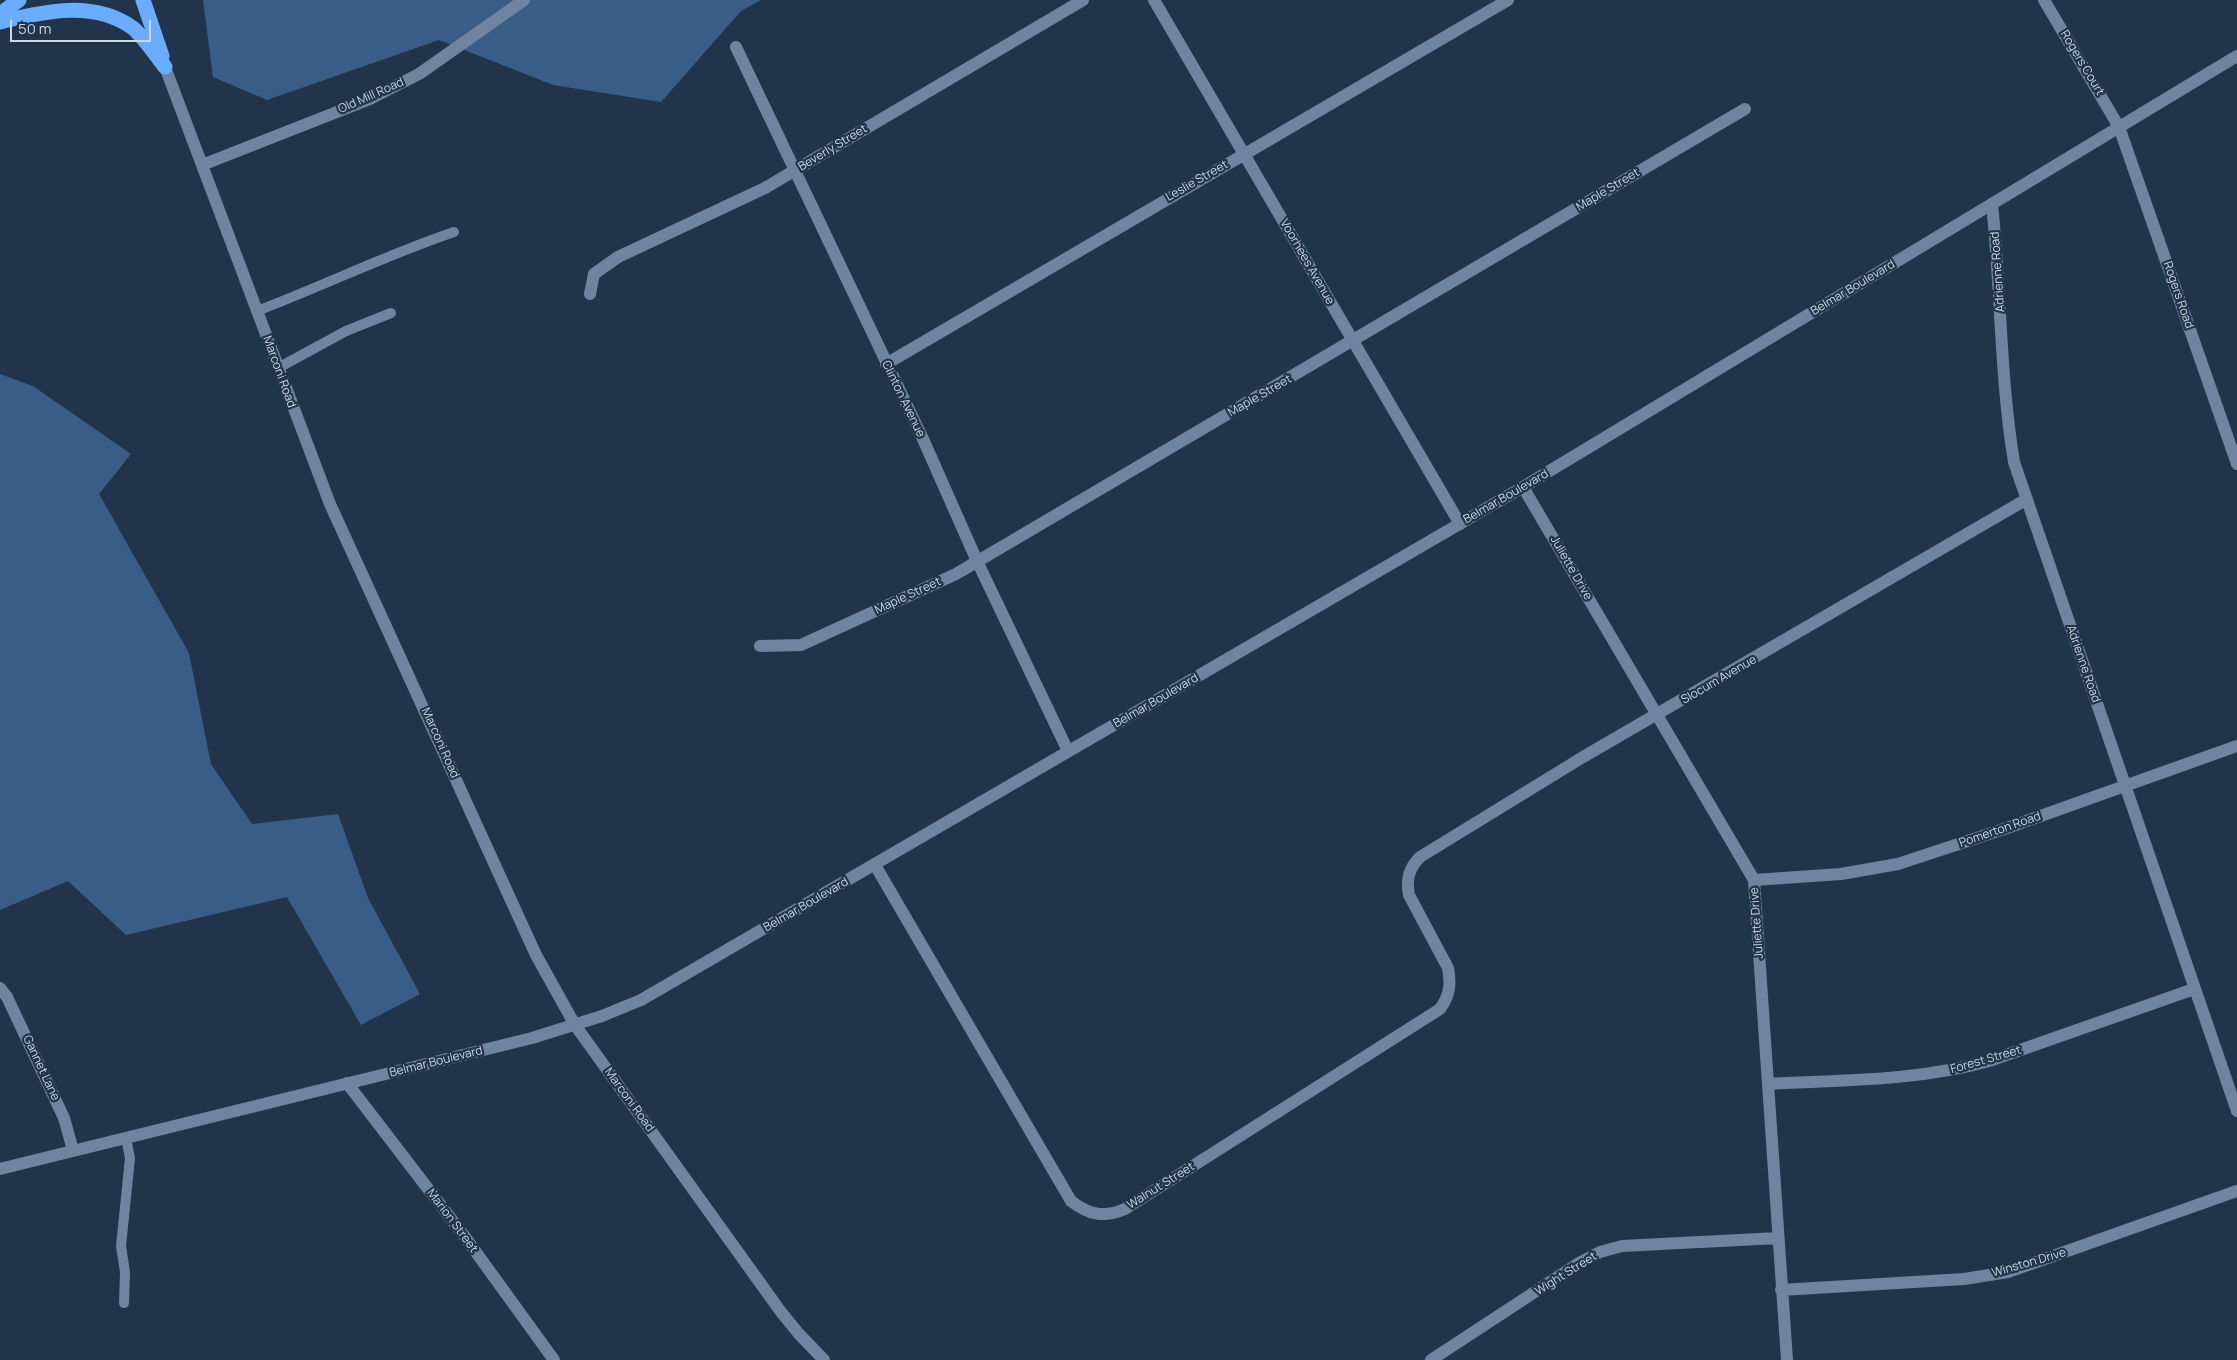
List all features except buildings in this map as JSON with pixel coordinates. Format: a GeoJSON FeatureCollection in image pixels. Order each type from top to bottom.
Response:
{"type":"FeatureCollection","features":[{"type":"Feature","properties":{"kind":"highway"},"geometry":{"type":"LineString","coordinates":[[0,14],[19,0]]}},
{"type":"Feature","properties":{"kind":"highway"},"geometry":{"type":"LineString","coordinates":[[143,0],[165,67]]}},
{"type":"Feature","properties":{"kind":"highway"},"geometry":{"type":"LineString","coordinates":[[0,22],[71,6],[97,10],[116,17],[132,28],[165,67]]}},
{"type":"Feature","properties":{"kind":"street","name":"Old Mill Road"},"geometry":{"type":"LineString","coordinates":[[202,165],[386,91],[419,74],[524,0]]}},
{"type":"Feature","properties":{"kind":"street","name":"Beverly Street"},"geometry":{"type":"LineString","coordinates":[[590,294],[594,274],[618,257],[765,188],[794,172],[1083,0]]}},
{"type":"Feature","properties":{"kind":"street","name":"Voorhees Avenue"},"geometry":{"type":"LineString","coordinates":[[1154,0],[1460,524]]}},
{"type":"Feature","properties":{"kind":"street","name":"Leslie Street"},"geometry":{"type":"LineString","coordinates":[[886,364],[1508,0]]}},
{"type":"Feature","properties":{"kind":"street","name":"Rogers Court"},"geometry":{"type":"LineString","coordinates":[[2044,0],[2119,127]]}},
{"type":"Feature","properties":{"kind":"street","name":"Clinton Avenue"},"geometry":{"type":"LineString","coordinates":[[736,47],[1068,751]]}},
{"type":"Feature","properties":{"kind":"street","name":"Belmar Boulevard"},"geometry":{"type":"LineString","coordinates":[[0,1169],[575,1025],[641,1000],[1523,487],[2237,56]]}},
{"type":"Feature","properties":{"kind":"street","name":"Marconi Road"},"geometry":{"type":"LineString","coordinates":[[165,67],[330,504],[536,955],[575,1025],[778,1307],[820,1359]]}},
{"type":"Feature","properties":{"kind":"street","name":"Maple Street"},"geometry":{"type":"LineString","coordinates":[[760,646],[801,646],[956,574],[1744,109]]}},
{"type":"Feature","properties":{"kind":"street","name":"Rogers Road"},"geometry":{"type":"LineString","coordinates":[[2119,127],[2237,464]]}},
{"type":"Feature","properties":{"kind":"street","name":"Adrienne Road"},"geometry":{"type":"LineString","coordinates":[[1992,204],[1998,264],[2008,429],[2014,462],[2237,1111]]}},
{"type":"Feature","properties":{"kind":"street","name":"Juliette Drive"},"geometry":{"type":"LineString","coordinates":[[1523,487],[1754,880],[1787,1360]]}},
{"type":"Feature","properties":{"kind":"street","name":"Slocum Avenue"},"geometry":{"type":"LineString","coordinates":[[1413,864],[1420,857],[1657,715],[2027,499]]}},
{"type":"Feature","properties":{"kind":"street","name":"Pomerton Road"},"geometry":{"type":"LineString","coordinates":[[1754,880],[1841,874],[1898,864],[2007,828],[2237,746]]}},
{"type":"Feature","properties":{"kind":"street","name":"Walnut Street"},"geometry":{"type":"LineString","coordinates":[[875,865],[1071,1202],[1087,1212],[1100,1215],[1113,1214],[1125,1209],[1440,1009],[1449,991],[1451,981],[1448,968],[1409,895],[1408,876],[1413,864]]}},
{"type":"Feature","properties":{"kind":"street","name":"Gannet Lane"},"geometry":{"type":"LineString","coordinates":[[0,988],[7,997],[64,1118],[73,1150]]}},
{"type":"Feature","properties":{"kind":"street","name":"Forest Street"},"geometry":{"type":"LineString","coordinates":[[1768,1084],[1923,1075],[1961,1069],[1989,1061],[2194,989]]}},
{"type":"Feature","properties":{"kind":"street","name":"Marion Street"},"geometry":{"type":"LineString","coordinates":[[347,1083],[465,1237],[554,1360]]}},
{"type":"Feature","properties":{"kind":"street","name":"Winston Drive"},"geometry":{"type":"LineString","coordinates":[[1781,1290],[1964,1279],[2008,1272],[2237,1191]]}},
{"type":"Feature","properties":{"kind":"street","name":"Wight Street"},"geometry":{"type":"LineString","coordinates":[[1431,1360],[1579,1263],[1600,1252],[1622,1246],[1648,1243],[1778,1238]]}},
{"type":"Feature","properties":{"kind":"lane"},"geometry":{"type":"LineString","coordinates":[[257,311],[308,292],[400,250],[454,232]]}},
{"type":"Feature","properties":{"kind":"lane"},"geometry":{"type":"LineString","coordinates":[[278,368],[346,331],[391,313]]}},
{"type":"Feature","properties":{"kind":"lane"},"geometry":{"type":"LineString","coordinates":[[124,1303],[125,1272],[121,1246],[130,1158],[126,1138]]}},
{"type":"Feature","properties":{"kind":"shaded area"},"geometry":{"type":"Polygon","coordinates":[[[203,0],[761,0],[741,11],[661,102],[553,85],[439,40],[267,100],[213,77],[203,0]]]}},
{"type":"Feature","properties":{"kind":"shaded area"},"geometry":{"type":"Polygon","coordinates":[[[0,374],[33,386],[131,454],[99,494],[189,653],[211,764],[252,824],[338,814],[368,898],[420,994],[361,1025],[287,897],[126,935],[68,881],[0,910],[0,374]]]}}]}
